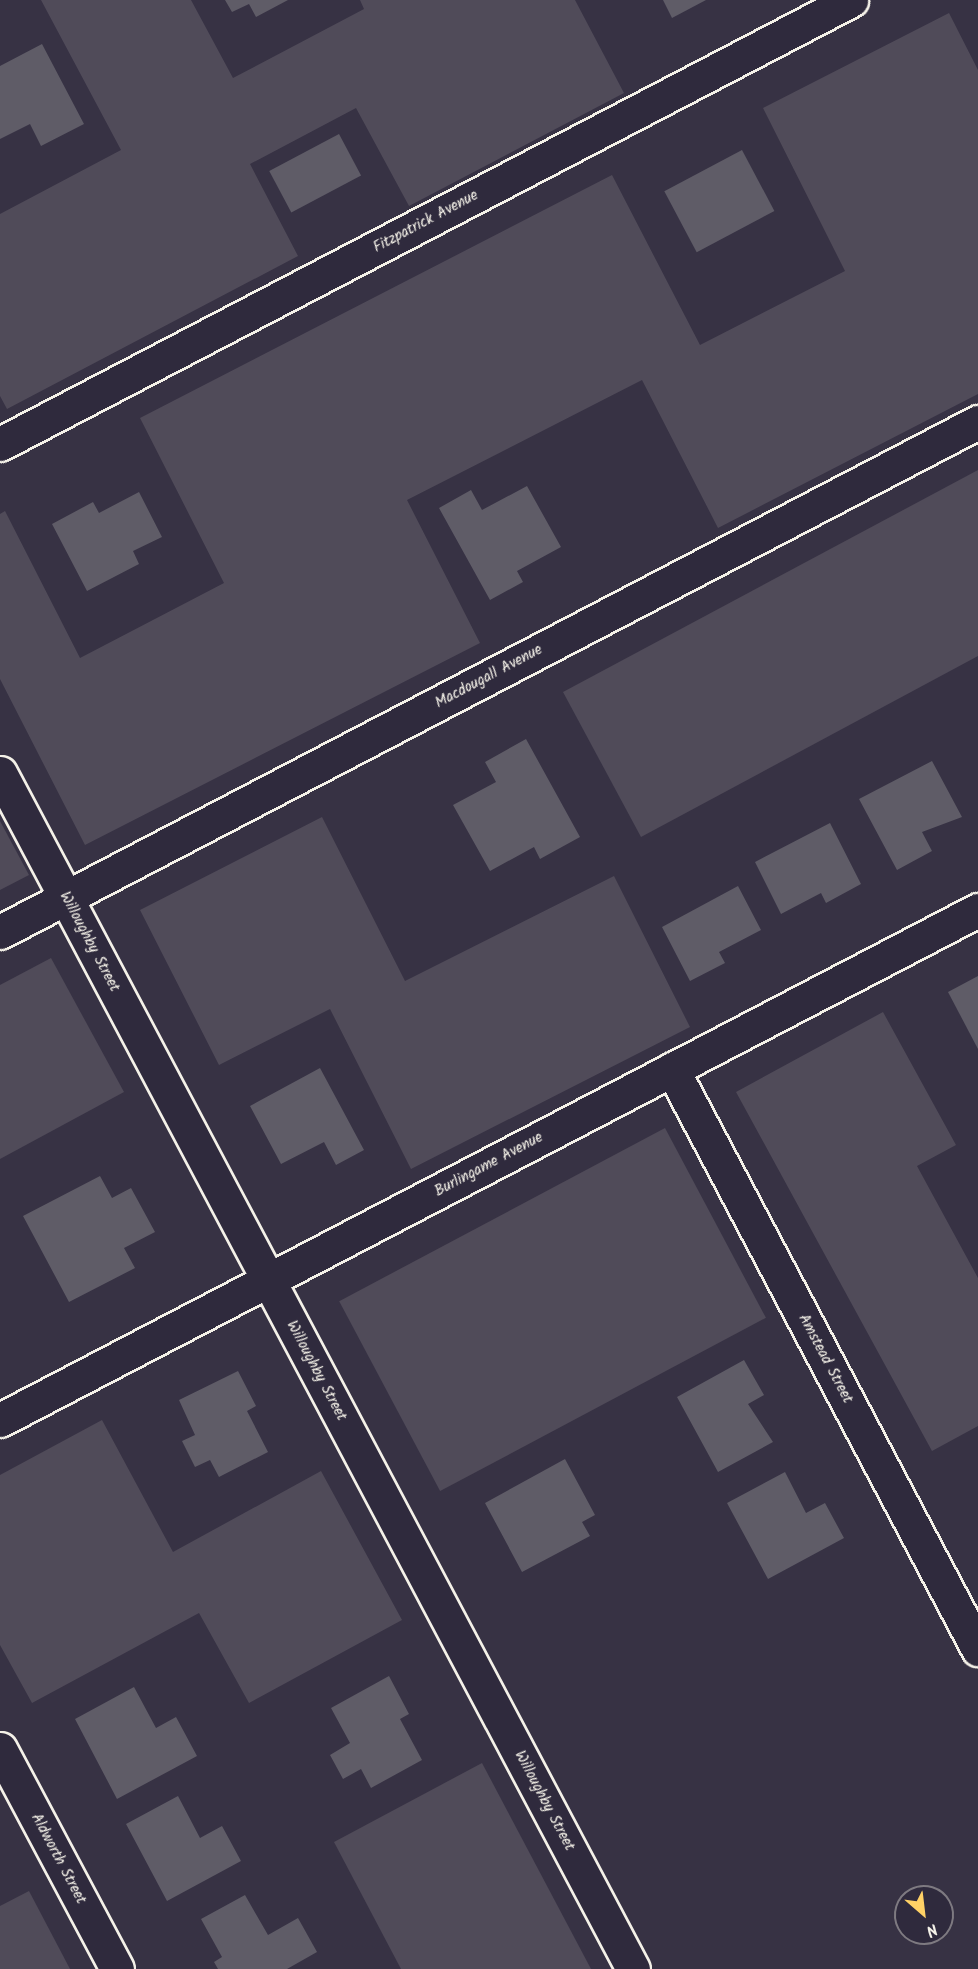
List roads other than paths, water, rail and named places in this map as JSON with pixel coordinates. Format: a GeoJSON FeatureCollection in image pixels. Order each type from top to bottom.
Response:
{"type":"FeatureCollection","features":[{"type":"Feature","properties":{"kind":"street","name":"Fitzpatrick Avenue"},"geometry":{"type":"LineString","coordinates":[[0,444],[851,0]]}},
{"type":"Feature","properties":{"kind":"street","name":"Macdougall Avenue"},"geometry":{"type":"LineString","coordinates":[[0,932],[978,422]]}},
{"type":"Feature","properties":{"kind":"street","name":"Willoughby Street"},"geometry":{"type":"LineString","coordinates":[[0,773],[633,1969]]}},
{"type":"Feature","properties":{"kind":"street","name":"Burlingame Avenue"},"geometry":{"type":"LineString","coordinates":[[0,1420],[978,910]]}},
{"type":"Feature","properties":{"kind":"street","name":"Amstead Street"},"geometry":{"type":"LineString","coordinates":[[672,1069],[978,1649]]}},
{"type":"Feature","properties":{"kind":"street","name":"Aldworth Street"},"geometry":{"type":"LineString","coordinates":[[0,1749],[117,1969]]}}]}
